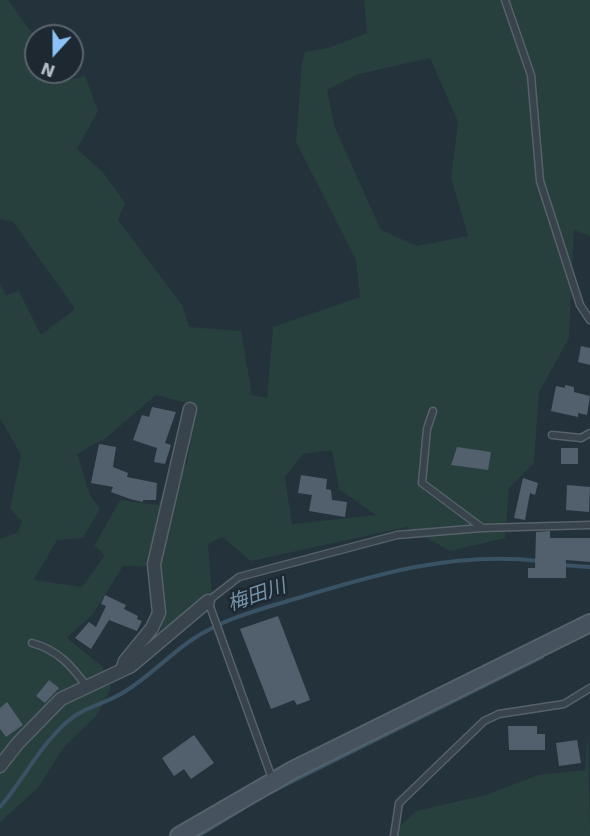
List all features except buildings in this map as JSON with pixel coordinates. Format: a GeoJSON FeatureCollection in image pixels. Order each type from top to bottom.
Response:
{"type":"FeatureCollection","features":[{"type":"Feature","properties":{"kind":"street"},"geometry":{"type":"LineString","coordinates":[[122,670],[124,661],[152,628],[159,613],[154,564],[190,409]]}},
{"type":"Feature","properties":{"kind":"street"},"geometry":{"type":"LineString","coordinates":[[0,766],[18,743],[62,699],[131,666],[208,600]]}},
{"type":"Feature","properties":{"kind":"street"},"geometry":{"type":"LineString","coordinates":[[179,836],[273,782],[590,623]]}},
{"type":"Feature","properties":{"kind":"lane"},"geometry":{"type":"LineString","coordinates":[[505,0],[531,75],[540,181],[580,305],[590,320]]}},
{"type":"Feature","properties":{"kind":"lane"},"geometry":{"type":"LineString","coordinates":[[433,411],[427,429],[422,483],[482,528]]}},
{"type":"Feature","properties":{"kind":"lane"},"geometry":{"type":"LineString","coordinates":[[552,435],[581,438],[590,433]]}},
{"type":"Feature","properties":{"kind":"lane"},"geometry":{"type":"LineString","coordinates":[[273,782],[208,600],[239,576],[398,535],[482,528],[590,525]]}},
{"type":"Feature","properties":{"kind":"lane"},"geometry":{"type":"LineString","coordinates":[[32,643],[48,648],[72,666],[87,688]]}},
{"type":"Feature","properties":{"kind":"lane"},"geometry":{"type":"LineString","coordinates":[[394,836],[399,803],[484,721],[498,714],[564,704],[590,688]]}},
{"type":"Feature","properties":{"kind":"green space"},"geometry":{"type":"Polygon","coordinates":[[[0,0],[8,0],[26,24],[24,84],[84,84],[85,76],[98,111],[77,149],[103,172],[125,203],[118,220],[182,305],[189,327],[241,331],[252,395],[267,398],[273,327],[360,297],[356,260],[296,142],[302,62],[305,52],[328,48],[367,33],[364,0],[590,0],[590,236],[574,230],[569,338],[539,392],[534,463],[509,488],[505,538],[450,551],[407,527],[251,561],[222,537],[208,544],[212,594],[159,636],[164,618],[157,567],[123,566],[93,614],[67,638],[102,666],[111,688],[97,715],[63,748],[38,788],[0,822],[0,539],[18,532],[22,521],[10,509],[21,455],[0,418],[0,284],[6,295],[19,291],[41,335],[75,309],[13,222],[0,219],[0,0]],[[430,58],[359,74],[327,90],[335,128],[381,230],[417,246],[468,236],[451,178],[458,122],[430,58]],[[156,395],[106,438],[77,454],[90,495],[100,509],[83,538],[57,540],[34,580],[82,587],[105,555],[94,546],[120,500],[158,505],[168,484],[187,463],[195,405],[156,395]],[[332,450],[303,454],[285,477],[292,524],[376,515],[339,489],[332,450]]]}},
{"type":"Feature","properties":{"kind":"green space"},"geometry":{"type":"Polygon","coordinates":[[[588,732],[590,836],[390,836],[416,811],[486,795],[538,775],[585,770],[588,732]]]}},
{"type":"Feature","properties":{"kind":"waterway","name":"梅田川"},"geometry":{"type":"LineString","coordinates":[[0,807],[41,751],[68,721],[81,712],[124,692],[184,645],[218,625],[257,610],[328,589],[417,567],[477,559],[539,561]]}},
{"type":"Feature","properties":{"kind":"waterway","name":"梅田川"},"geometry":{"type":"LineString","coordinates":[[561,565],[590,567]]}},
{"type":"Feature","properties":{"kind":"waterway"},"geometry":{"type":"LineString","coordinates":[[269,793],[542,657]]}},
{"type":"Feature","properties":{"kind":"waterway"},"geometry":{"type":"LineString","coordinates":[[198,836],[242,809]]}}]}
